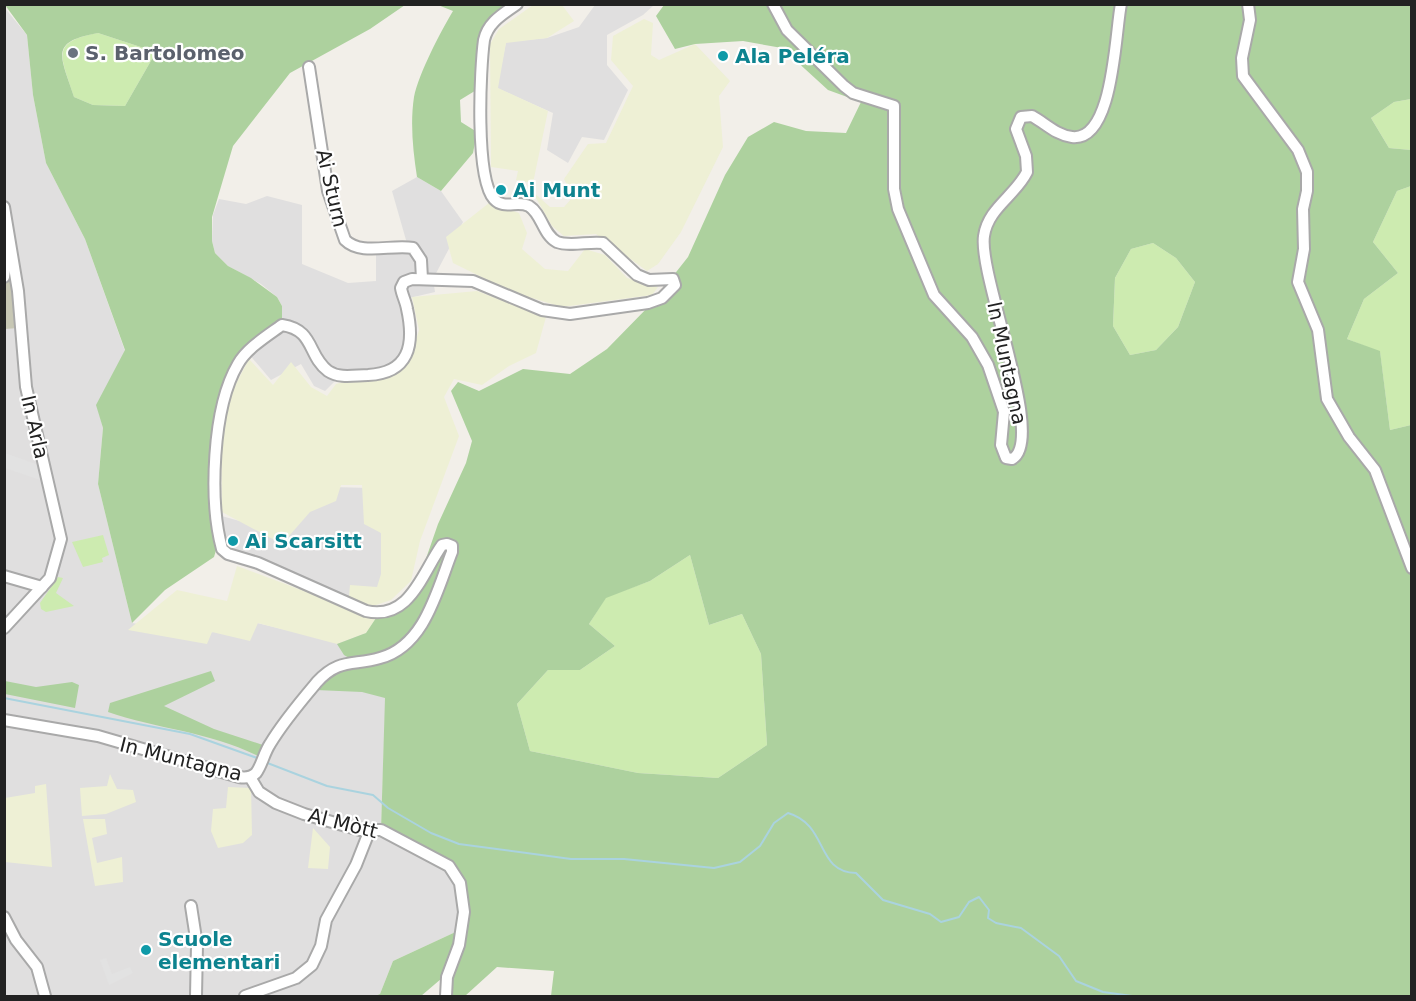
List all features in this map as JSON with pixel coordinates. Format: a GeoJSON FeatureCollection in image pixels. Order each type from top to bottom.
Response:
{"type":"FeatureCollection","features":[{"type":"Feature","properties":{"kind":"street"},"geometry":{"type":"LineString","coordinates":[[422,279],[473,281],[542,310],[570,314],[648,303],[662,298],[675,285],[673,279],[649,280],[637,275],[603,243],[558,242],[551,237],[535,211],[520,204],[499,204],[493,198],[483,161],[481,134],[484,40],[486,30],[493,22],[517,4]]}},
{"type":"Feature","properties":{"kind":"street","name":"In Muntagna"},"geometry":{"type":"LineString","coordinates":[[773,4],[787,30],[844,86],[853,93],[894,106],[894,189],[900,215],[934,295],[970,333],[983,355],[1004,412],[1002,452],[1006,458],[1012,459],[1020,450],[1023,432],[1014,380],[985,267],[986,229],[994,212],[1027,172],[1026,156],[1016,129],[1019,119],[1032,116],[1056,132],[1076,137],[1086,135],[1096,123],[1108,98],[1121,4]]}},
{"type":"Feature","properties":{"kind":"street"},"geometry":{"type":"LineString","coordinates":[[1248,4],[1250,20],[1242,58],[1243,76],[1298,150],[1307,171],[1307,191],[1302,209],[1304,249],[1298,282],[1318,330],[1327,399],[1349,437],[1375,470],[1412,568]]}},
{"type":"Feature","properties":{"kind":"street","name":"Ai Sturn"},"geometry":{"type":"LineString","coordinates":[[309,67],[328,191],[345,240],[351,246],[360,248],[413,248],[421,260],[422,279]]}},
{"type":"Feature","properties":{"kind":"street","name":"In Arla"},"geometry":{"type":"LineString","coordinates":[[4,207],[20,305],[26,387],[60,533],[54,570],[42,587],[4,628]]}},
{"type":"Feature","properties":{"kind":"street"},"geometry":{"type":"LineString","coordinates":[[4,277],[10,240]]}},
{"type":"Feature","properties":{"kind":"street","name":"In Muntagna"},"geometry":{"type":"LineString","coordinates":[[4,720],[98,736],[216,771],[250,777],[258,769],[268,748],[325,673],[344,663],[380,658],[409,641],[428,613],[452,546],[442,545],[431,567],[405,601],[383,613],[366,611],[258,563],[228,554],[222,549],[219,540],[214,464],[218,426],[239,362],[282,325],[292,327],[305,335],[318,361],[334,374],[374,374],[394,370],[402,363],[409,345],[409,320],[401,288],[405,282],[422,279]]}},
{"type":"Feature","properties":{"kind":"street"},"geometry":{"type":"LineString","coordinates":[[4,576],[42,587]]}},
{"type":"Feature","properties":{"kind":"street","name":"Al Mòtt"},"geometry":{"type":"LineString","coordinates":[[250,777],[259,792],[276,803],[304,814],[369,832],[381,830],[438,858],[457,876],[461,888],[463,920],[459,945],[447,977],[446,996]]}},
{"type":"Feature","properties":{"kind":"street"},"geometry":{"type":"LineString","coordinates":[[245,996],[287,976],[303,975],[318,955],[326,920],[356,865],[369,832]]}},
{"type":"Feature","properties":{"kind":"street"},"geometry":{"type":"LineString","coordinates":[[191,906],[197,945],[196,996]]}},
{"type":"Feature","properties":{"kind":"street"},"geometry":{"type":"LineString","coordinates":[[4,917],[16,940],[37,967],[45,996]]}},
{"type":"Feature","properties":{"kind":"shaded area"},"geometry":{"type":"Polygon","coordinates":[[[533,5],[562,5],[574,21],[547,38],[506,43],[498,88],[548,111],[533,183],[516,180],[518,171],[491,167],[490,44],[499,29],[533,5]]]}},
{"type":"Feature","properties":{"kind":"shaded area"},"geometry":{"type":"Polygon","coordinates":[[[595,5],[654,5],[643,15],[607,35],[607,65],[628,90],[604,140],[582,137],[568,163],[547,150],[553,113],[497,88],[506,42],[547,38],[579,27],[595,5]]]}},
{"type":"Feature","properties":{"kind":"shaded area"},"geometry":{"type":"Polygon","coordinates":[[[4,7],[27,35],[33,95],[46,163],[85,239],[125,351],[97,405],[103,428],[98,484],[132,623],[204,634],[257,623],[290,631],[301,582],[228,554],[218,515],[279,532],[333,487],[370,488],[388,563],[355,661],[386,688],[381,830],[453,871],[462,929],[393,961],[380,994],[375,996],[5,996],[4,7]]]}},
{"type":"Feature","properties":{"kind":"shaded area"},"geometry":{"type":"Polygon","coordinates":[[[644,19],[653,23],[651,55],[659,60],[695,44],[730,81],[719,96],[723,147],[681,232],[658,264],[647,271],[596,234],[564,236],[552,226],[532,191],[550,207],[564,207],[573,197],[564,179],[588,144],[606,143],[633,86],[611,60],[613,36],[644,19]]]}},
{"type":"Feature","properties":{"kind":"shaded area"},"geometry":{"type":"Polygon","coordinates":[[[417,177],[441,191],[463,222],[433,279],[435,292],[405,299],[409,345],[394,370],[340,376],[325,391],[314,386],[301,364],[271,380],[248,353],[282,325],[282,306],[277,297],[261,284],[228,266],[215,253],[212,241],[213,215],[219,199],[246,204],[267,196],[302,205],[302,264],[348,283],[376,281],[376,248],[408,247],[392,191],[417,177]]]}},
{"type":"Feature","properties":{"kind":"shaded area"},"geometry":{"type":"Polygon","coordinates":[[[489,203],[519,213],[527,233],[522,249],[545,269],[568,271],[585,249],[605,255],[627,278],[658,287],[652,295],[562,307],[512,292],[453,263],[446,237],[489,203]]]}},
{"type":"Feature","properties":{"kind":"shaded area"},"geometry":{"type":"Polygon","coordinates":[[[13,275],[18,328],[5,329],[5,279],[13,275]]]}},
{"type":"Feature","properties":{"kind":"shaded area"},"geometry":{"type":"Polygon","coordinates":[[[477,291],[546,317],[536,353],[509,366],[482,385],[454,379],[444,397],[459,436],[420,541],[411,581],[391,600],[370,607],[349,596],[350,585],[377,587],[381,574],[381,533],[364,524],[362,485],[341,485],[336,501],[310,512],[282,544],[222,512],[221,431],[229,397],[249,359],[273,385],[291,362],[311,387],[327,396],[336,384],[409,363],[419,330],[412,297],[477,291]]]}},
{"type":"Feature","properties":{"kind":"shaded area"},"geometry":{"type":"Polygon","coordinates":[[[5,453],[36,464],[43,481],[5,468],[5,453]]]}},
{"type":"Feature","properties":{"kind":"shaded area"},"geometry":{"type":"Polygon","coordinates":[[[237,566],[376,618],[366,633],[337,644],[258,623],[250,641],[212,632],[207,644],[128,630],[177,590],[227,601],[237,566]]]}},
{"type":"Feature","properties":{"kind":"shaded area"},"geometry":{"type":"Polygon","coordinates":[[[110,774],[117,789],[133,790],[136,802],[106,814],[82,816],[80,788],[107,786],[110,774]]]}},
{"type":"Feature","properties":{"kind":"shaded area"},"geometry":{"type":"Polygon","coordinates":[[[46,784],[52,867],[5,862],[5,798],[35,793],[35,786],[46,784]]]}},
{"type":"Feature","properties":{"kind":"shaded area"},"geometry":{"type":"Polygon","coordinates":[[[228,787],[251,788],[252,835],[243,843],[218,848],[211,831],[213,809],[226,808],[228,787]]]}},
{"type":"Feature","properties":{"kind":"shaded area"},"geometry":{"type":"Polygon","coordinates":[[[83,819],[105,819],[107,834],[92,838],[97,863],[122,857],[123,882],[95,886],[83,819]]]}},
{"type":"Feature","properties":{"kind":"shaded area"},"geometry":{"type":"Polygon","coordinates":[[[313,828],[330,847],[328,869],[308,868],[313,828]]]}},
{"type":"Feature","properties":{"kind":"shaded area"},"geometry":{"type":"Polygon","coordinates":[[[106,958],[112,974],[130,967],[133,973],[109,985],[100,960],[106,958]]]}},
{"type":"Feature","properties":{"kind":"green space"},"geometry":{"type":"Polygon","coordinates":[[[5,5],[405,5],[370,29],[290,73],[233,146],[212,217],[212,241],[215,253],[228,266],[251,278],[277,297],[282,306],[282,325],[239,362],[218,426],[219,540],[214,557],[165,590],[132,623],[98,484],[103,428],[96,405],[125,350],[85,239],[46,163],[33,95],[27,35],[5,5]],[[98,33],[71,41],[62,53],[65,71],[74,97],[93,105],[125,106],[156,52],[98,33]]]}},
{"type":"Feature","properties":{"kind":"green space"},"geometry":{"type":"Polygon","coordinates":[[[438,5],[517,5],[493,22],[478,89],[460,100],[461,122],[477,132],[473,153],[441,191],[417,177],[412,127],[414,97],[420,77],[453,11],[438,5]]]}},
{"type":"Feature","properties":{"kind":"green space"},"geometry":{"type":"Polygon","coordinates":[[[664,5],[1411,5],[1411,99],[1394,102],[1371,118],[1389,148],[1411,150],[1411,186],[1397,191],[1373,242],[1398,273],[1364,299],[1347,339],[1380,351],[1390,430],[1411,425],[1411,996],[551,996],[554,971],[497,967],[465,996],[445,996],[448,973],[421,996],[375,996],[380,994],[393,961],[462,929],[457,877],[381,830],[385,698],[362,692],[316,690],[330,674],[354,661],[344,655],[337,644],[366,633],[376,618],[413,596],[438,524],[466,463],[472,441],[451,391],[458,382],[479,391],[523,369],[570,374],[607,349],[651,304],[688,257],[725,175],[748,137],[774,122],[806,131],[846,133],[861,102],[828,90],[782,48],[743,41],[695,44],[675,49],[656,16],[664,5]],[[1153,243],[1131,249],[1115,278],[1113,326],[1130,355],[1156,350],[1178,327],[1195,282],[1176,258],[1153,243]],[[690,555],[650,581],[606,598],[589,624],[615,646],[580,670],[548,670],[517,704],[530,751],[638,773],[718,778],[767,745],[761,654],[742,614],[709,625],[690,555]]]}},
{"type":"Feature","properties":{"kind":"green space"},"geometry":{"type":"Polygon","coordinates":[[[98,33],[156,52],[125,106],[93,105],[74,97],[63,62],[65,47],[71,41],[98,33]]]}},
{"type":"Feature","properties":{"kind":"green space"},"geometry":{"type":"Polygon","coordinates":[[[1411,99],[1411,150],[1389,148],[1371,118],[1394,102],[1411,99]]]}},
{"type":"Feature","properties":{"kind":"green space"},"geometry":{"type":"Polygon","coordinates":[[[1411,186],[1411,425],[1390,430],[1380,352],[1347,339],[1364,299],[1398,273],[1373,242],[1397,191],[1411,186]]]}},
{"type":"Feature","properties":{"kind":"green space"},"geometry":{"type":"Polygon","coordinates":[[[1153,243],[1176,258],[1195,282],[1178,327],[1156,350],[1130,355],[1113,326],[1115,278],[1131,249],[1153,243]]]}},
{"type":"Feature","properties":{"kind":"green space"},"geometry":{"type":"Polygon","coordinates":[[[103,535],[109,555],[102,558],[103,562],[83,567],[72,542],[103,535]]]}},
{"type":"Feature","properties":{"kind":"green space"},"geometry":{"type":"Polygon","coordinates":[[[690,555],[709,625],[742,614],[761,654],[767,745],[718,778],[638,773],[530,751],[517,704],[548,670],[580,670],[615,646],[589,624],[606,597],[650,581],[690,555]]]}},
{"type":"Feature","properties":{"kind":"green space"},"geometry":{"type":"Polygon","coordinates":[[[58,577],[63,578],[56,593],[74,606],[46,612],[41,609],[40,603],[58,577]]]}},
{"type":"Feature","properties":{"kind":"green space"},"geometry":{"type":"Polygon","coordinates":[[[211,671],[215,681],[164,706],[214,729],[263,745],[258,756],[222,741],[108,712],[110,703],[211,671]]]}},
{"type":"Feature","properties":{"kind":"green space"},"geometry":{"type":"Polygon","coordinates":[[[5,681],[36,687],[72,682],[79,685],[75,708],[5,694],[5,681]]]}},
{"type":"Feature","properties":{"kind":"waterway"},"geometry":{"type":"LineString","coordinates":[[4,698],[190,734],[260,759]]}},
{"type":"Feature","properties":{"kind":"waterway"},"geometry":{"type":"LineString","coordinates":[[265,762],[327,786],[373,795],[388,808],[431,833],[459,844],[571,859],[624,859],[714,868],[740,862],[760,846],[774,823],[788,813],[801,819],[810,827],[834,865],[843,871],[856,873],[883,900],[930,914],[941,922],[959,917],[969,902],[979,897],[989,910],[988,918],[996,923],[1021,928],[1059,956],[1076,981],[1103,992],[1132,996]]}},
{"type":"Feature","properties":{"kind":"place","name":"S. Bartolomeo"},"geometry":{"type":"Point","coordinates":[73,53]}},
{"type":"Feature","properties":{"kind":"place","name":"Ala Peléra"},"geometry":{"type":"Point","coordinates":[723,56]}},
{"type":"Feature","properties":{"kind":"place","name":"Ai Munt"},"geometry":{"type":"Point","coordinates":[501,190]}},
{"type":"Feature","properties":{"kind":"place","name":"Ai Scarsitt"},"geometry":{"type":"Point","coordinates":[233,541]}},
{"type":"Feature","properties":{"kind":"place","name":"Scuole elementari"},"geometry":{"type":"Point","coordinates":[146,950]}}]}
